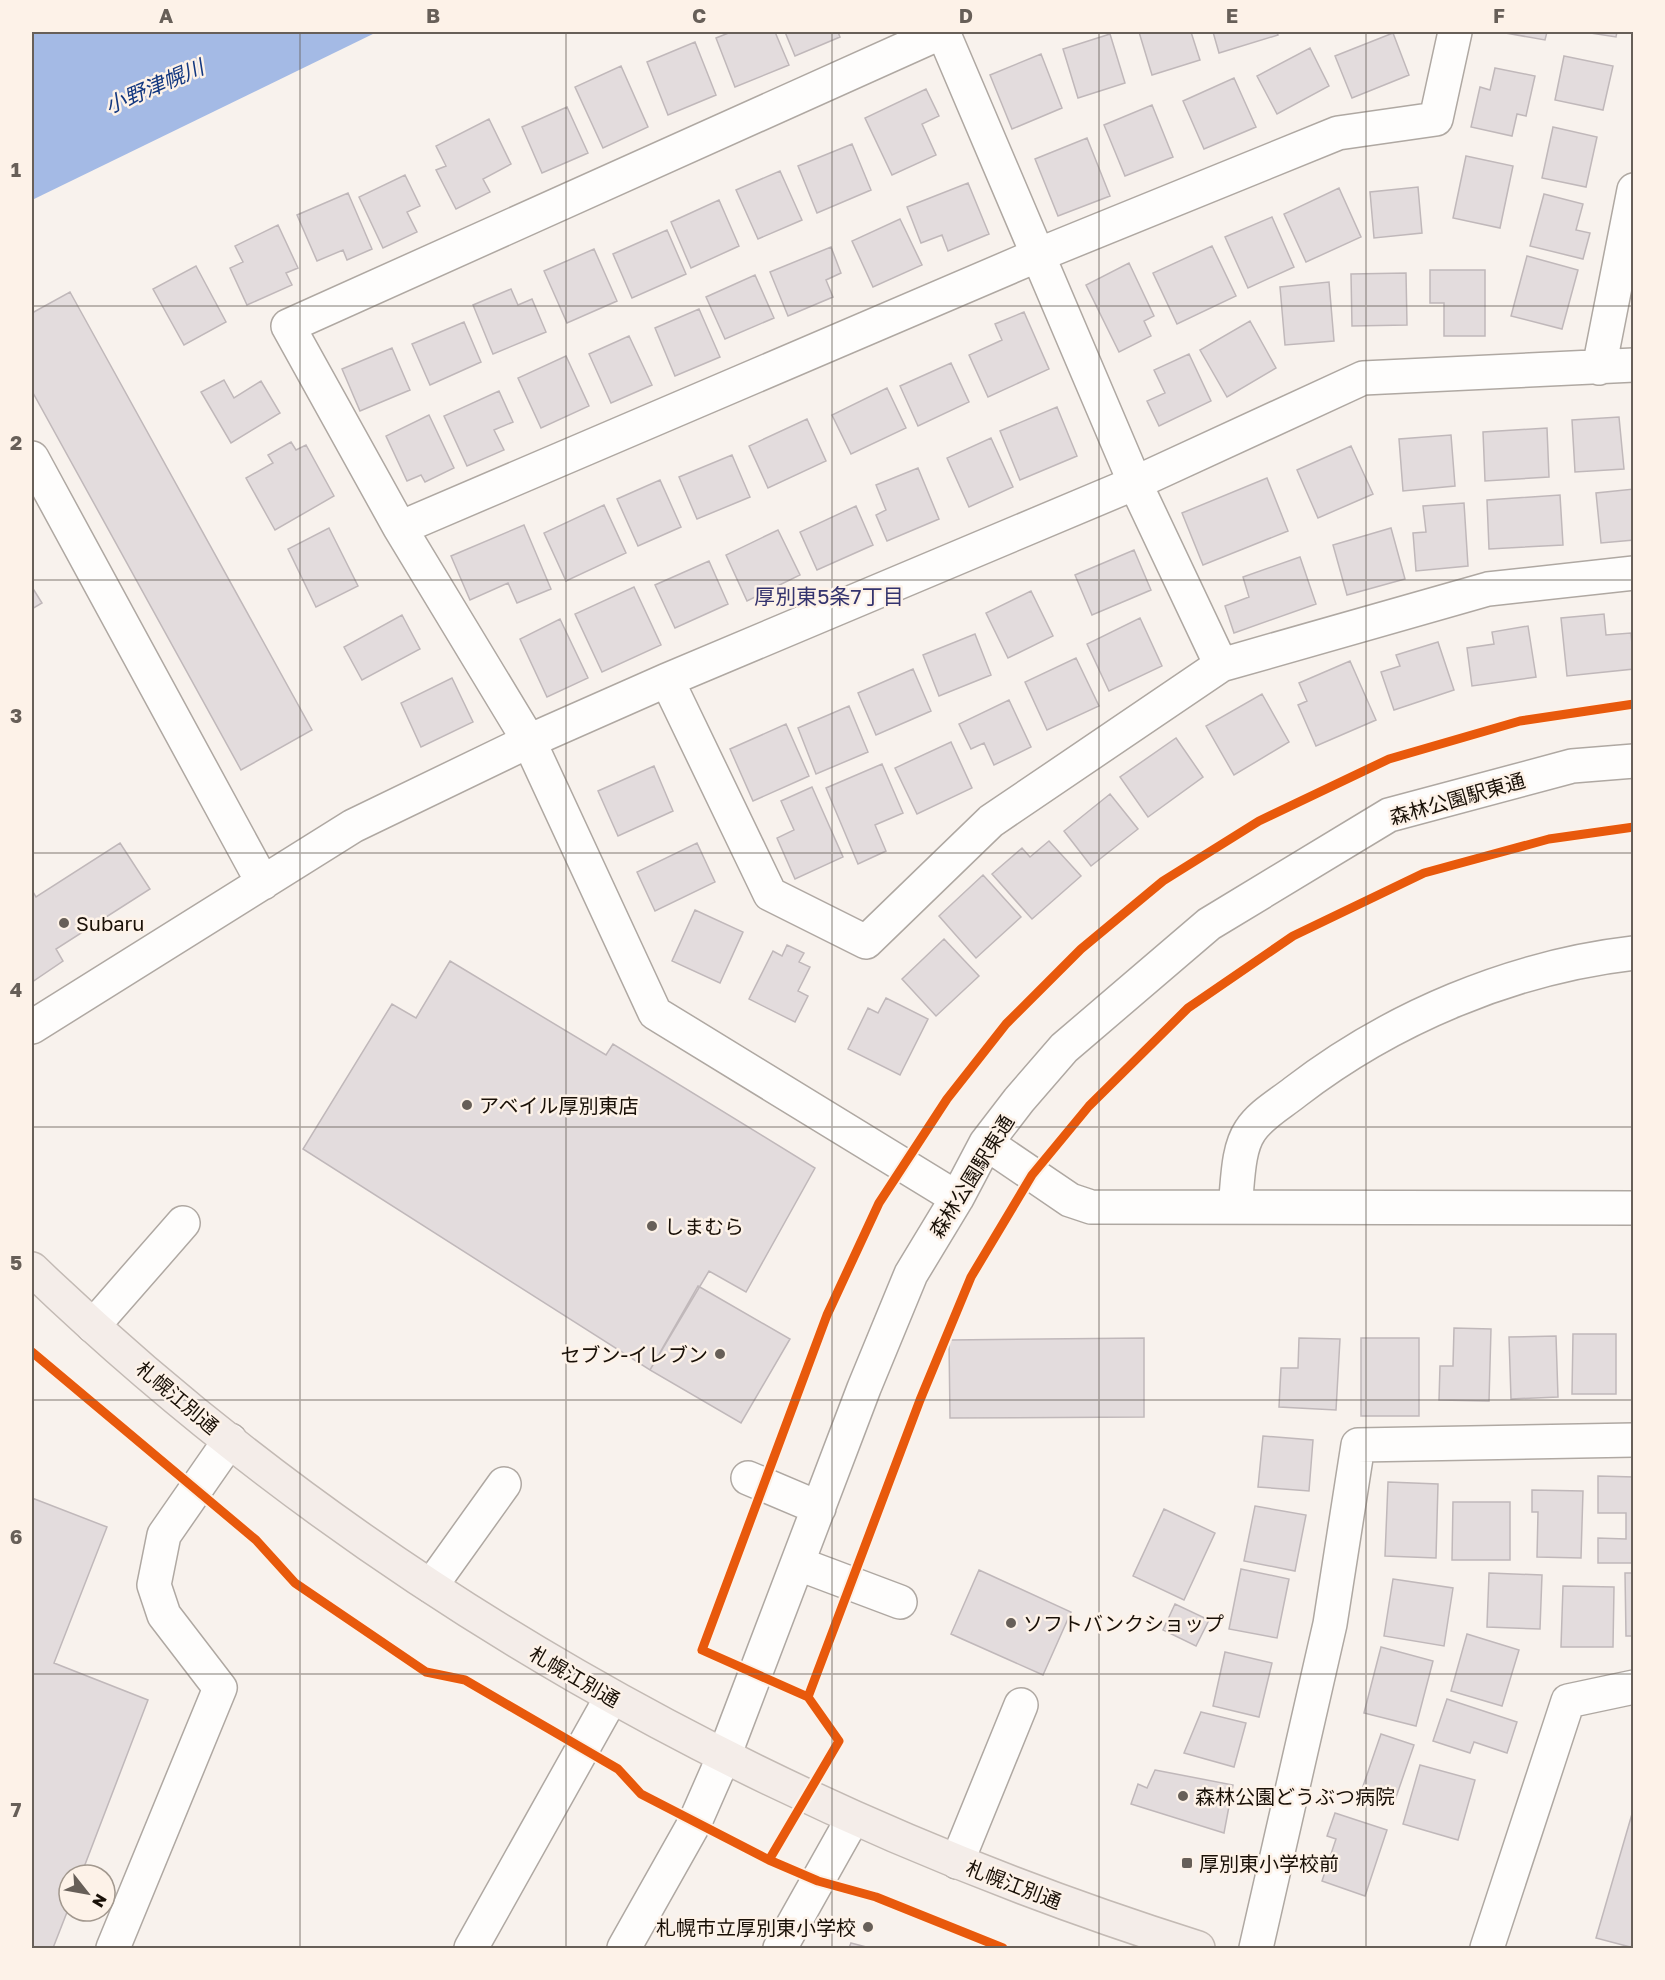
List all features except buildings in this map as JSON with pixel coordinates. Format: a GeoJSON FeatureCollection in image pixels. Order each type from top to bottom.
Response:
{"type":"FeatureCollection","features":[{"type":"Feature","properties":{"kind":"highway","name":"札幌江別通"},"geometry":{"type":"LineString","coordinates":[[32,1269],[93,1326],[283,1482],[431,1586],[540,1657],[611,1698],[853,1818],[957,1862],[1109,1920],[1198,1948]]}},
{"type":"Feature","properties":{"kind":"street"},"geometry":{"type":"LineString","coordinates":[[957,1198],[655,1013],[529,741],[400,528],[288,326],[942,32],[1135,483],[1221,666]]}},
{"type":"Feature","properties":{"kind":"street"},"geometry":{"type":"LineString","coordinates":[[400,528],[1038,255],[1338,133],[1436,119],[1455,32]]}},
{"type":"Feature","properties":{"kind":"street"},"geometry":{"type":"LineString","coordinates":[[1599,368],[1634,190]]}},
{"type":"Feature","properties":{"kind":"street"},"geometry":{"type":"LineString","coordinates":[[32,1027],[353,826],[529,741],[667,680],[1135,483],[1363,378],[1634,365]]}},
{"type":"Feature","properties":{"kind":"street"},"geometry":{"type":"LineString","coordinates":[[32,458],[263,883]]}},
{"type":"Feature","properties":{"kind":"street"},"geometry":{"type":"LineString","coordinates":[[667,680],[770,894],[866,942],[991,821],[1221,666],[1488,589],[1634,573]]}},
{"type":"Feature","properties":{"kind":"street","name":"森林公園駅東通"},"geometry":{"type":"LineString","coordinates":[[624,1948],[695,1822],[724,1755],[910,1274],[957,1198],[987,1143],[1064,1048],[1209,924],[1389,815],[1572,766],[1634,761]]}},
{"type":"Feature","properties":{"kind":"street"},"geometry":{"type":"LineString","coordinates":[[1235,1207],[1244,1145],[1249,1132],[1257,1122],[1312,1079],[1356,1050],[1434,1009],[1490,987],[1541,971],[1634,954]]}},
{"type":"Feature","properties":{"kind":"street"},"geometry":{"type":"LineString","coordinates":[[987,1143],[1081,1205],[1634,1208]]}},
{"type":"Feature","properties":{"kind":"street"},"geometry":{"type":"LineString","coordinates":[[93,1326],[183,1223]]}},
{"type":"Feature","properties":{"kind":"street"},"geometry":{"type":"LineString","coordinates":[[113,1948],[220,1688],[164,1615],[154,1585],[164,1535],[230,1440]]}},
{"type":"Feature","properties":{"kind":"street"},"geometry":{"type":"LineString","coordinates":[[1256,1948],[1330,1624],[1358,1445],[1634,1440]]}},
{"type":"Feature","properties":{"kind":"street"},"geometry":{"type":"LineString","coordinates":[[748,1478],[819,1508]]}},
{"type":"Feature","properties":{"kind":"street"},"geometry":{"type":"LineString","coordinates":[[431,1586],[504,1484]]}},
{"type":"Feature","properties":{"kind":"street"},"geometry":{"type":"LineString","coordinates":[[799,1564],[900,1602]]}},
{"type":"Feature","properties":{"kind":"street"},"geometry":{"type":"LineString","coordinates":[[1487,1948],[1568,1701],[1634,1687]]}},
{"type":"Feature","properties":{"kind":"street"},"geometry":{"type":"LineString","coordinates":[[471,1948],[611,1698]]}},
{"type":"Feature","properties":{"kind":"street"},"geometry":{"type":"LineString","coordinates":[[957,1862],[1022,1705]]}},
{"type":"Feature","properties":{"kind":"street"},"geometry":{"type":"LineString","coordinates":[[780,1948],[853,1818]]}},
{"type":"Feature","properties":{"kind":"water","name":"小野津幌川"},"geometry":{"type":"Polygon","coordinates":[[[32,32],[377,32],[32,200],[32,32]]]}},
{"type":"Feature","properties":{"kind":"cycle path"},"geometry":{"type":"LineString","coordinates":[[1634,704],[1520,721],[1389,759],[1259,821],[1163,881],[1081,949],[1006,1024],[947,1099],[879,1203],[827,1315],[702,1650],[808,1697],[920,1400],[971,1277],[1032,1175],[1089,1106],[1188,1008],[1293,936],[1424,873],[1549,839],[1634,827]]}},
{"type":"Feature","properties":{"kind":"cycle path"},"geometry":{"type":"LineString","coordinates":[[32,1352],[256,1540],[295,1583],[426,1672],[465,1680],[618,1769],[641,1794],[769,1860],[818,1881],[876,1897],[1003,1948]]}},
{"type":"Feature","properties":{"kind":"cycle path"},"geometry":{"type":"LineString","coordinates":[[769,1860],[839,1741],[808,1697]]}},
{"type":"Feature","properties":{"kind":"place","name":"Subaru"},"geometry":{"type":"Point","coordinates":[64,923]}},
{"type":"Feature","properties":{"kind":"place","name":"アベイル厚別東店"},"geometry":{"type":"Point","coordinates":[467,1105]}},
{"type":"Feature","properties":{"kind":"place","name":"しまむら"},"geometry":{"type":"Point","coordinates":[652,1226]}},
{"type":"Feature","properties":{"kind":"place","name":"セブン-イレブン"},"geometry":{"type":"Point","coordinates":[720,1354]}},
{"type":"Feature","properties":{"kind":"place","name":"ソフトバンクショップ"},"geometry":{"type":"Point","coordinates":[1011,1623]}},
{"type":"Feature","properties":{"kind":"place","name":"森林公園どうぶつ病院"},"geometry":{"type":"Point","coordinates":[1183,1796]}},
{"type":"Feature","properties":{"kind":"place","name":"厚別東小学校前"},"geometry":{"type":"Point","coordinates":[1187,1863]}},
{"type":"Feature","properties":{"kind":"place","name":"札幌市立厚別東小学校"},"geometry":{"type":"Point","coordinates":[868,1927]}},
{"type":"Feature","properties":{"kind":"district","name":"厚別東5条7丁目"},"geometry":{"type":"Point","coordinates":[829,596]}}]}
